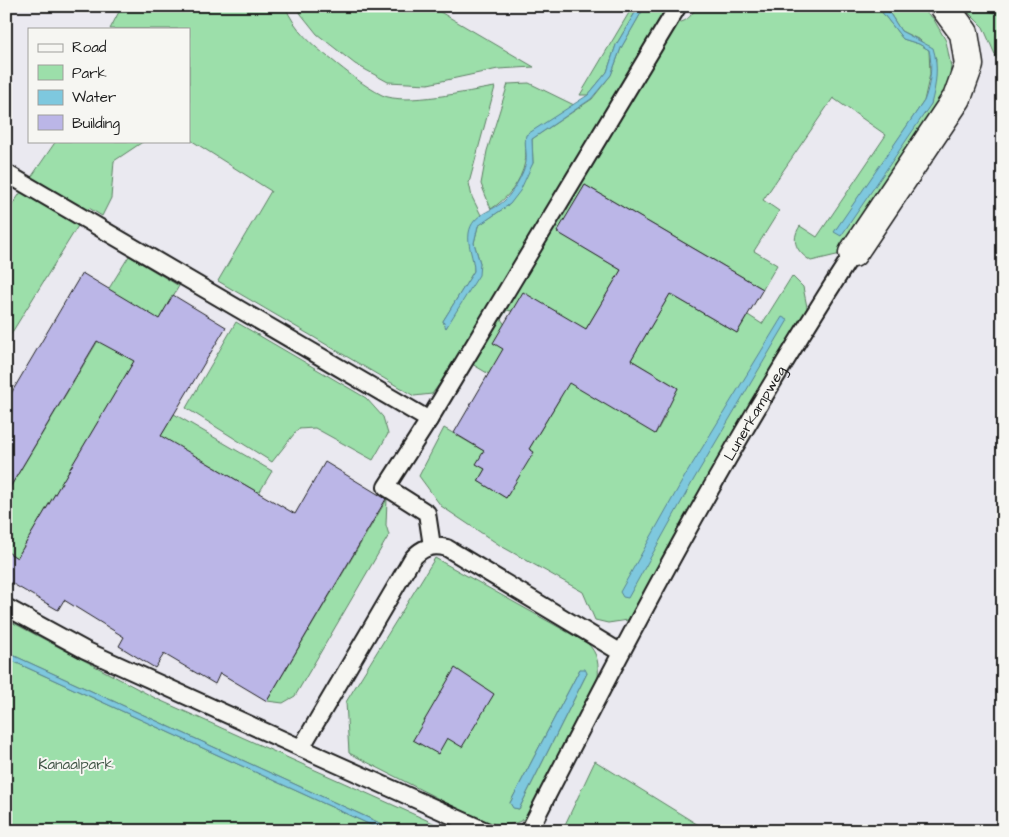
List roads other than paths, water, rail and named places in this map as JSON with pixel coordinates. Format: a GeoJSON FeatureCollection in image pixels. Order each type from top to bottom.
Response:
{"type":"FeatureCollection","features":[{"type":"Feature","properties":{"kind":"street","name":"Lunerkampweg"},"geometry":{"type":"LineString","coordinates":[[853,253],[957,98],[969,65],[964,33],[944,6]]}},
{"type":"Feature","properties":{"kind":"lane"},"geometry":{"type":"LineString","coordinates":[[432,546],[427,514],[386,486],[429,420],[678,6]]}},
{"type":"Feature","properties":{"kind":"lane"},"geometry":{"type":"LineString","coordinates":[[6,173],[429,420]]}},
{"type":"Feature","properties":{"kind":"lane","name":"Lunerkampweg"},"geometry":{"type":"LineString","coordinates":[[529,831],[620,652],[710,489],[853,253]]}},
{"type":"Feature","properties":{"kind":"lane"},"geometry":{"type":"LineString","coordinates":[[301,748],[412,559],[417,553],[432,546],[447,548],[620,652]]}},
{"type":"Feature","properties":{"kind":"lane"},"geometry":{"type":"LineString","coordinates":[[6,607],[85,650],[486,831]]}},
{"type":"Feature","properties":{"kind":"water"},"geometry":{"type":"Polygon","coordinates":[[[639,6],[645,6],[621,48],[611,75],[591,99],[532,139],[533,163],[520,191],[510,204],[478,226],[474,243],[480,263],[479,275],[446,328],[443,321],[474,271],[469,243],[471,226],[479,217],[505,200],[515,187],[526,162],[526,135],[588,95],[607,72],[616,45],[639,6]]]}},
{"type":"Feature","properties":{"kind":"water"},"geometry":{"type":"Polygon","coordinates":[[[877,6],[885,6],[901,31],[933,48],[936,62],[935,83],[931,104],[841,236],[834,232],[924,101],[928,89],[931,69],[929,50],[919,44],[903,39],[877,6]]]}},
{"type":"Feature","properties":{"kind":"water"},"geometry":{"type":"Polygon","coordinates":[[[782,317],[788,320],[694,479],[628,598],[623,597],[620,592],[685,476],[782,317]]]}},
{"type":"Feature","properties":{"kind":"water"},"geometry":{"type":"Polygon","coordinates":[[[6,652],[397,831],[384,831],[6,658],[6,652]]]}},
{"type":"Feature","properties":{"kind":"water"},"geometry":{"type":"Polygon","coordinates":[[[580,669],[585,669],[587,673],[519,809],[513,808],[510,803],[580,669]]]}},
{"type":"Feature","properties":{"kind":"park label","name":"Kanaalpark"},"geometry":{"type":"Point","coordinates":[76,764]}}]}
